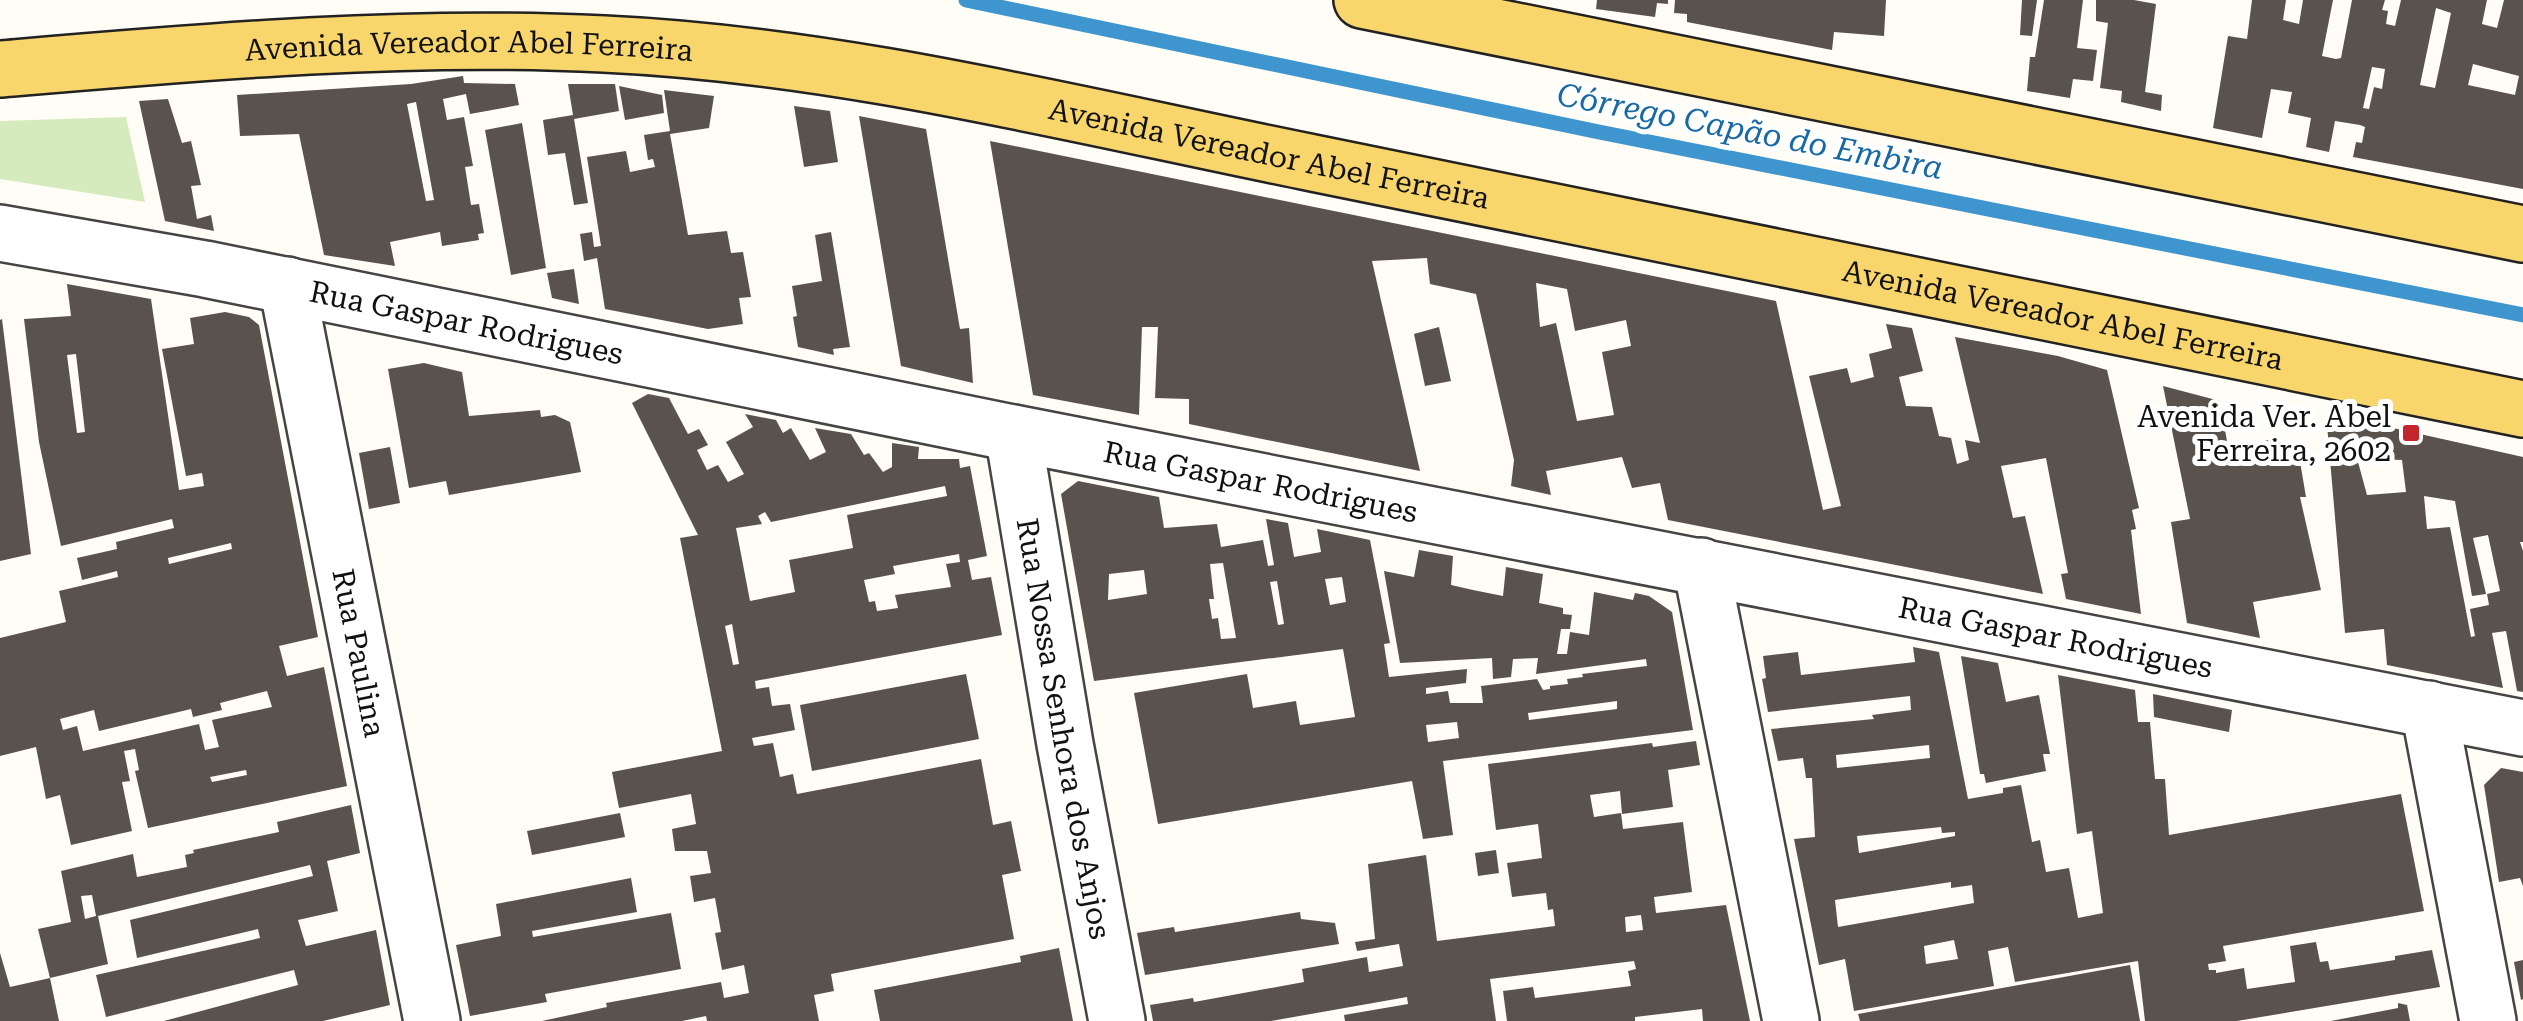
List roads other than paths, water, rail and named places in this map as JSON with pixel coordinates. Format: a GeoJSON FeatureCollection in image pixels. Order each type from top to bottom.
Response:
{"type":"FeatureCollection","features":[{"type":"Feature","properties":{"kind":"main road"},"geometry":{"type":"LineString","coordinates":[[1362,0],[2523,234]]}},
{"type":"Feature","properties":{"kind":"main road","name":"Avenida Vereador Abel Ferreira"},"geometry":{"type":"LineString","coordinates":[[0,69],[180,54],[437,41],[606,44],[767,59],[938,87],[1776,254],[2523,409]]}},
{"type":"Feature","properties":{"kind":"street","name":"Rua Gaspar Rodrigues"},"geometry":{"type":"LineString","coordinates":[[0,233],[287,286],[1013,434],[2523,728]]}},
{"type":"Feature","properties":{"kind":"street","name":"Rua Paulina"},"geometry":{"type":"LineString","coordinates":[[287,286],[432,1021]]}},
{"type":"Feature","properties":{"kind":"street","name":"Rua Nossa Senhora dos Anjos"},"geometry":{"type":"LineString","coordinates":[[1013,434],[1117,1021]]}},
{"type":"Feature","properties":{"kind":"street"},"geometry":{"type":"LineString","coordinates":[[1702,566],[1791,1021]]}},
{"type":"Feature","properties":{"kind":"street"},"geometry":{"type":"LineString","coordinates":[[2428,709],[2488,1021]]}},
{"type":"Feature","properties":{"kind":"waterway","name":"Córrego Capão do Embira"},"geometry":{"type":"LineString","coordinates":[[966,0],[1599,132],[2523,315]]}},
{"type":"Feature","properties":{"kind":"place","name":"Avenida Ver. Abel Ferreira, 2602"},"geometry":{"type":"Point","coordinates":[2411,433]}}]}
